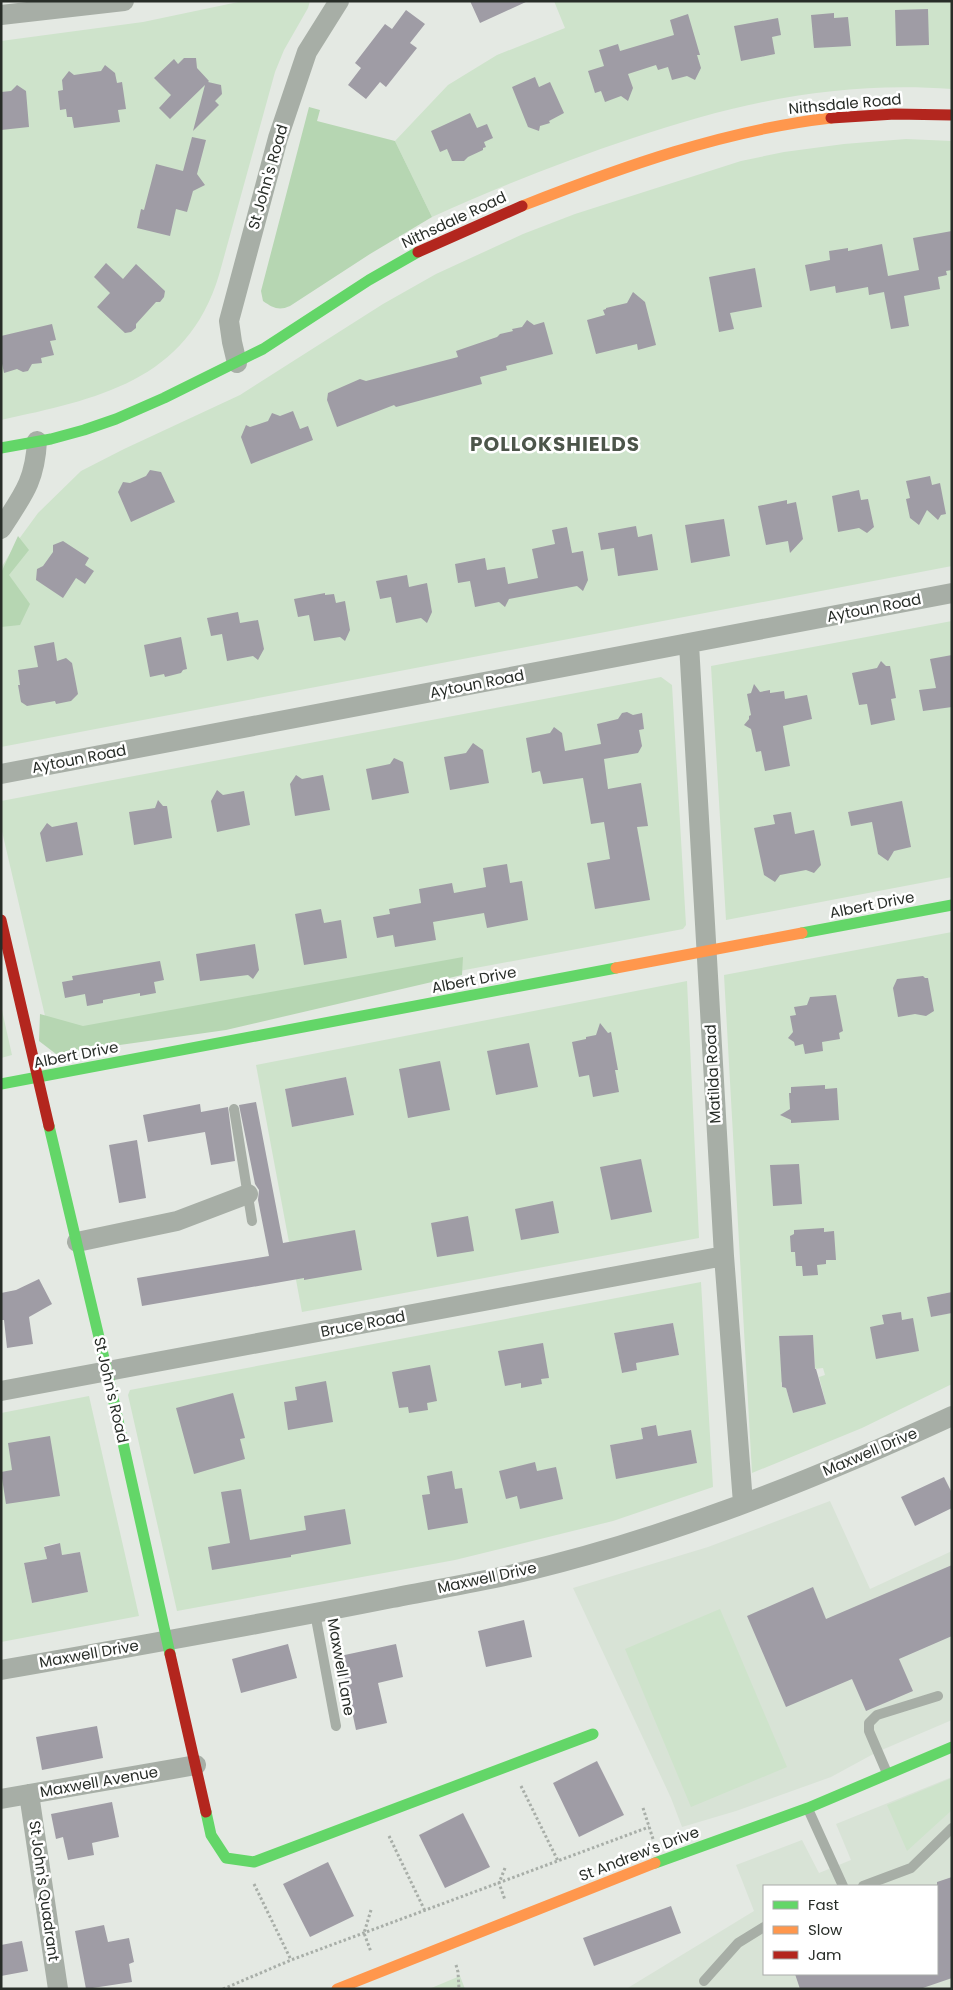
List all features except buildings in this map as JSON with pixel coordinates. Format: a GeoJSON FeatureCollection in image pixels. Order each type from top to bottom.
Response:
{"type":"FeatureCollection","features":[{"type":"Feature","properties":{"kind":"street"},"geometry":{"type":"LineString","coordinates":[[1,15],[124,1]]}},
{"type":"Feature","properties":{"kind":"street","name":"St John's Road"},"geometry":{"type":"LineString","coordinates":[[237,363],[229,321],[278,138],[307,52],[339,1]]}},
{"type":"Feature","properties":{"kind":"street","name":"Nithsdale Road"},"geometry":{"type":"LineString","coordinates":[[1,448],[72,434],[130,414],[237,363],[272,343],[347,293],[401,261],[544,196],[716,140],[760,129],[846,117],[907,114],[952,116]]}},
{"type":"Feature","properties":{"kind":"street"},"geometry":{"type":"LineString","coordinates":[[1,529],[27,489],[33,475],[37,441]]}},
{"type":"Feature","properties":{"kind":"street","name":"Aytoun Road"},"geometry":{"type":"LineString","coordinates":[[1,774],[952,594]]}},
{"type":"Feature","properties":{"kind":"street","name":"Matilda Road"},"geometry":{"type":"LineString","coordinates":[[690,644],[724,1256],[744,1504]]}},
{"type":"Feature","properties":{"kind":"street","name":"Albert Drive"},"geometry":{"type":"LineString","coordinates":[[1,1084],[952,905]]}},
{"type":"Feature","properties":{"kind":"street","name":"St John's Road"},"geometry":{"type":"LineString","coordinates":[[1,920],[107,1371],[212,1835],[226,1858],[254,1862]]}},
{"type":"Feature","properties":{"kind":"street"},"geometry":{"type":"LineString","coordinates":[[77,1242],[177,1221],[248,1194]]}},
{"type":"Feature","properties":{"kind":"street","name":"Bruce Road"},"geometry":{"type":"LineString","coordinates":[[1,1391],[724,1256]]}},
{"type":"Feature","properties":{"kind":"street","name":"Maxwell Drive"},"geometry":{"type":"LineString","coordinates":[[1,1670],[315,1613],[514,1574],[634,1541],[744,1504],[862,1458],[952,1416]]}},
{"type":"Feature","properties":{"kind":"street"},"geometry":{"type":"LineString","coordinates":[[254,1862],[592,1734]]}},
{"type":"Feature","properties":{"kind":"street","name":"St Andrew's Drive"},"geometry":{"type":"LineString","coordinates":[[337,1989],[662,1861],[808,1808],[952,1747]]}},
{"type":"Feature","properties":{"kind":"street","name":"Maxwell Avenue"},"geometry":{"type":"LineString","coordinates":[[1,1799],[196,1765]]}},
{"type":"Feature","properties":{"kind":"street","name":"St John's Quadrant"},"geometry":{"type":"LineString","coordinates":[[29,1794],[58,1989]]}},
{"type":"Feature","properties":{"kind":"lane"},"geometry":{"type":"LineString","coordinates":[[234,1109],[252,1221]]}},
{"type":"Feature","properties":{"kind":"lane","name":"Maxwell Lane"},"geometry":{"type":"LineString","coordinates":[[315,1613],[336,1726]]}},
{"type":"Feature","properties":{"kind":"lane"},"geometry":{"type":"LineString","coordinates":[[888,1774],[869,1731],[869,1723],[877,1715],[938,1696]]}},
{"type":"Feature","properties":{"kind":"lane"},"geometry":{"type":"LineString","coordinates":[[808,1808],[843,1885]]}},
{"type":"Feature","properties":{"kind":"lane"},"geometry":{"type":"LineString","coordinates":[[865,1885],[911,1868],[952,1828]]}},
{"type":"Feature","properties":{"kind":"lane"},"geometry":{"type":"LineString","coordinates":[[704,1981],[738,1943],[763,1929]]}},
{"type":"Feature","properties":{"kind":"path"},"geometry":{"type":"LineString","coordinates":[[510,1765],[558,1861]]}},
{"type":"Feature","properties":{"kind":"path"},"geometry":{"type":"LineString","coordinates":[[643,1808],[662,1861]]}},
{"type":"Feature","properties":{"kind":"path"},"geometry":{"type":"LineString","coordinates":[[378,1815],[424,1911]]}},
{"type":"Feature","properties":{"kind":"path"},"geometry":{"type":"LineString","coordinates":[[223,1989],[291,1960],[649,1827]]}},
{"type":"Feature","properties":{"kind":"path"},"geometry":{"type":"LineString","coordinates":[[254,1862],[254,1884],[291,1960]]}},
{"type":"Feature","properties":{"kind":"path"},"geometry":{"type":"LineString","coordinates":[[505,1868],[499,1883],[512,1919]]}},
{"type":"Feature","properties":{"kind":"path"},"geometry":{"type":"LineString","coordinates":[[364,1933],[370,1910]]}},
{"type":"Feature","properties":{"kind":"shaded area"},"geometry":{"type":"Polygon","coordinates":[[[830,1501],[870,1589],[952,1551],[952,1720],[877,1752],[831,1777],[736,1811],[682,1827],[671,1798],[573,1588],[708,1547],[830,1501]]]}},
{"type":"Feature","properties":{"kind":"shaded area"},"geometry":{"type":"Polygon","coordinates":[[[952,1777],[952,1989],[626,1989],[754,1911],[736,1865],[802,1840],[819,1873],[851,1860],[836,1824],[952,1777]]]}},
{"type":"Feature","properties":{"kind":"green space"},"geometry":{"type":"Polygon","coordinates":[[[243,1],[310,1],[308,8],[284,50],[275,72],[219,275],[204,311],[185,340],[161,362],[134,380],[71,404],[1,420],[1,41],[143,22],[243,1]]]}},
{"type":"Feature","properties":{"kind":"green space"},"geometry":{"type":"Polygon","coordinates":[[[554,1],[952,1],[952,89],[910,87],[829,91],[790,97],[712,114],[673,125],[582,156],[506,185],[432,217],[395,141],[448,85],[497,55],[565,28],[554,1]]]}},
{"type":"Feature","properties":{"kind":"green space"},"geometry":{"type":"Polygon","coordinates":[[[309,107],[320,110],[317,121],[395,141],[432,217],[370,254],[290,306],[276,308],[263,301],[261,291],[309,107]]]}},
{"type":"Feature","properties":{"kind":"green space"},"geometry":{"type":"Polygon","coordinates":[[[906,139],[952,141],[952,566],[1,747],[1,568],[38,513],[81,471],[240,395],[383,304],[436,274],[523,234],[575,214],[741,161],[784,152],[844,144],[906,139]]]}},
{"type":"Feature","properties":{"kind":"green space"},"geometry":{"type":"Polygon","coordinates":[[[18,536],[29,550],[9,575],[30,604],[20,625],[1,627],[1,573],[18,536]]]}},
{"type":"Feature","properties":{"kind":"green space"},"geometry":{"type":"Polygon","coordinates":[[[952,621],[952,877],[726,920],[711,666],[952,621]]]}},
{"type":"Feature","properties":{"kind":"green space"},"geometry":{"type":"Polygon","coordinates":[[[661,677],[672,685],[686,925],[683,929],[55,1047],[49,1033],[1,827],[1,801],[661,677]]]}},
{"type":"Feature","properties":{"kind":"green space"},"geometry":{"type":"Polygon","coordinates":[[[952,932],[952,1292],[927,1297],[932,1317],[950,1313],[952,1323],[952,1384],[862,1428],[752,1473],[724,975],[952,932]],[[813,1335],[779,1336],[783,1380],[781,1383],[782,1387],[786,1388],[793,1413],[826,1404],[819,1377],[825,1375],[823,1368],[815,1369],[813,1335]]]}},
{"type":"Feature","properties":{"kind":"green space"},"geometry":{"type":"Polygon","coordinates":[[[463,957],[462,975],[226,1030],[56,1054],[39,1041],[40,1014],[83,1026],[463,957]]]}},
{"type":"Feature","properties":{"kind":"green space"},"geometry":{"type":"Polygon","coordinates":[[[687,981],[699,1238],[302,1312],[256,1065],[687,981]],[[346,1077],[285,1089],[292,1127],[354,1115],[346,1077]]]}},
{"type":"Feature","properties":{"kind":"green space"},"geometry":{"type":"Polygon","coordinates":[[[1,1006],[12,1055],[1,1058],[1,1006]]]}},
{"type":"Feature","properties":{"kind":"green space"},"geometry":{"type":"Polygon","coordinates":[[[701,1282],[713,1487],[613,1521],[455,1560],[177,1611],[128,1395],[130,1390],[701,1282]],[[673,1323],[614,1333],[622,1373],[637,1370],[636,1363],[679,1355],[673,1323]],[[655,1425],[641,1428],[643,1439],[610,1445],[616,1478],[697,1463],[690,1430],[658,1436],[655,1425]]]}},
{"type":"Feature","properties":{"kind":"green space"},"geometry":{"type":"Polygon","coordinates":[[[89,1396],[139,1616],[1,1642],[1,1413],[89,1396]],[[59,1543],[44,1546],[47,1559],[24,1564],[32,1603],[88,1592],[80,1552],[62,1555],[59,1543]]]}},
{"type":"Feature","properties":{"kind":"green space"},"geometry":{"type":"Polygon","coordinates":[[[720,1609],[787,1767],[691,1807],[625,1649],[720,1609]]]}},
{"type":"Feature","properties":{"kind":"green space"},"geometry":{"type":"Polygon","coordinates":[[[952,1778],[952,1810],[907,1851],[887,1805],[952,1778]]]}},
{"type":"Feature","properties":{"kind":"green space"},"geometry":{"type":"Polygon","coordinates":[[[460,1976],[465,1989],[429,1989],[460,1976]]]}},
{"type":"Feature","properties":{"kind":"traffic: fast"},"geometry":{"type":"LineString","coordinates":[[1,448],[51,439],[84,430],[116,419],[164,398],[263,349],[369,280],[418,252]]}},
{"type":"Feature","properties":{"kind":"traffic: fast"},"geometry":{"type":"LineString","coordinates":[[802,933],[952,905]]}},
{"type":"Feature","properties":{"kind":"traffic: fast"},"geometry":{"type":"LineString","coordinates":[[1,1084],[616,968]]}},
{"type":"Feature","properties":{"kind":"traffic: fast"},"geometry":{"type":"LineString","coordinates":[[49,1126],[107,1371],[170,1654]]}},
{"type":"Feature","properties":{"kind":"traffic: fast"},"geometry":{"type":"LineString","coordinates":[[206,1812],[211,1835],[226,1858],[254,1862],[593,1734]]}},
{"type":"Feature","properties":{"kind":"traffic: fast"},"geometry":{"type":"LineString","coordinates":[[655,1863],[808,1808],[952,1747]]}},
{"type":"Feature","properties":{"kind":"traffic: slow"},"geometry":{"type":"LineString","coordinates":[[522,206],[598,177],[674,152],[752,131],[831,118]]}},
{"type":"Feature","properties":{"kind":"traffic: slow"},"geometry":{"type":"LineString","coordinates":[[616,968],[802,933]]}},
{"type":"Feature","properties":{"kind":"traffic: slow"},"geometry":{"type":"LineString","coordinates":[[337,1989],[655,1863]]}},
{"type":"Feature","properties":{"kind":"traffic: jam"},"geometry":{"type":"LineString","coordinates":[[831,118],[895,114],[952,115]]}},
{"type":"Feature","properties":{"kind":"traffic: jam"},"geometry":{"type":"LineString","coordinates":[[418,252],[522,206]]}},
{"type":"Feature","properties":{"kind":"traffic: jam"},"geometry":{"type":"LineString","coordinates":[[1,920],[49,1126]]}},
{"type":"Feature","properties":{"kind":"traffic: jam"},"geometry":{"type":"LineString","coordinates":[[170,1654],[206,1812]]}},
{"type":"Feature","properties":{"kind":"district","name":"POLLOKSHIELDS"},"geometry":{"type":"Point","coordinates":[555,444]}}]}
